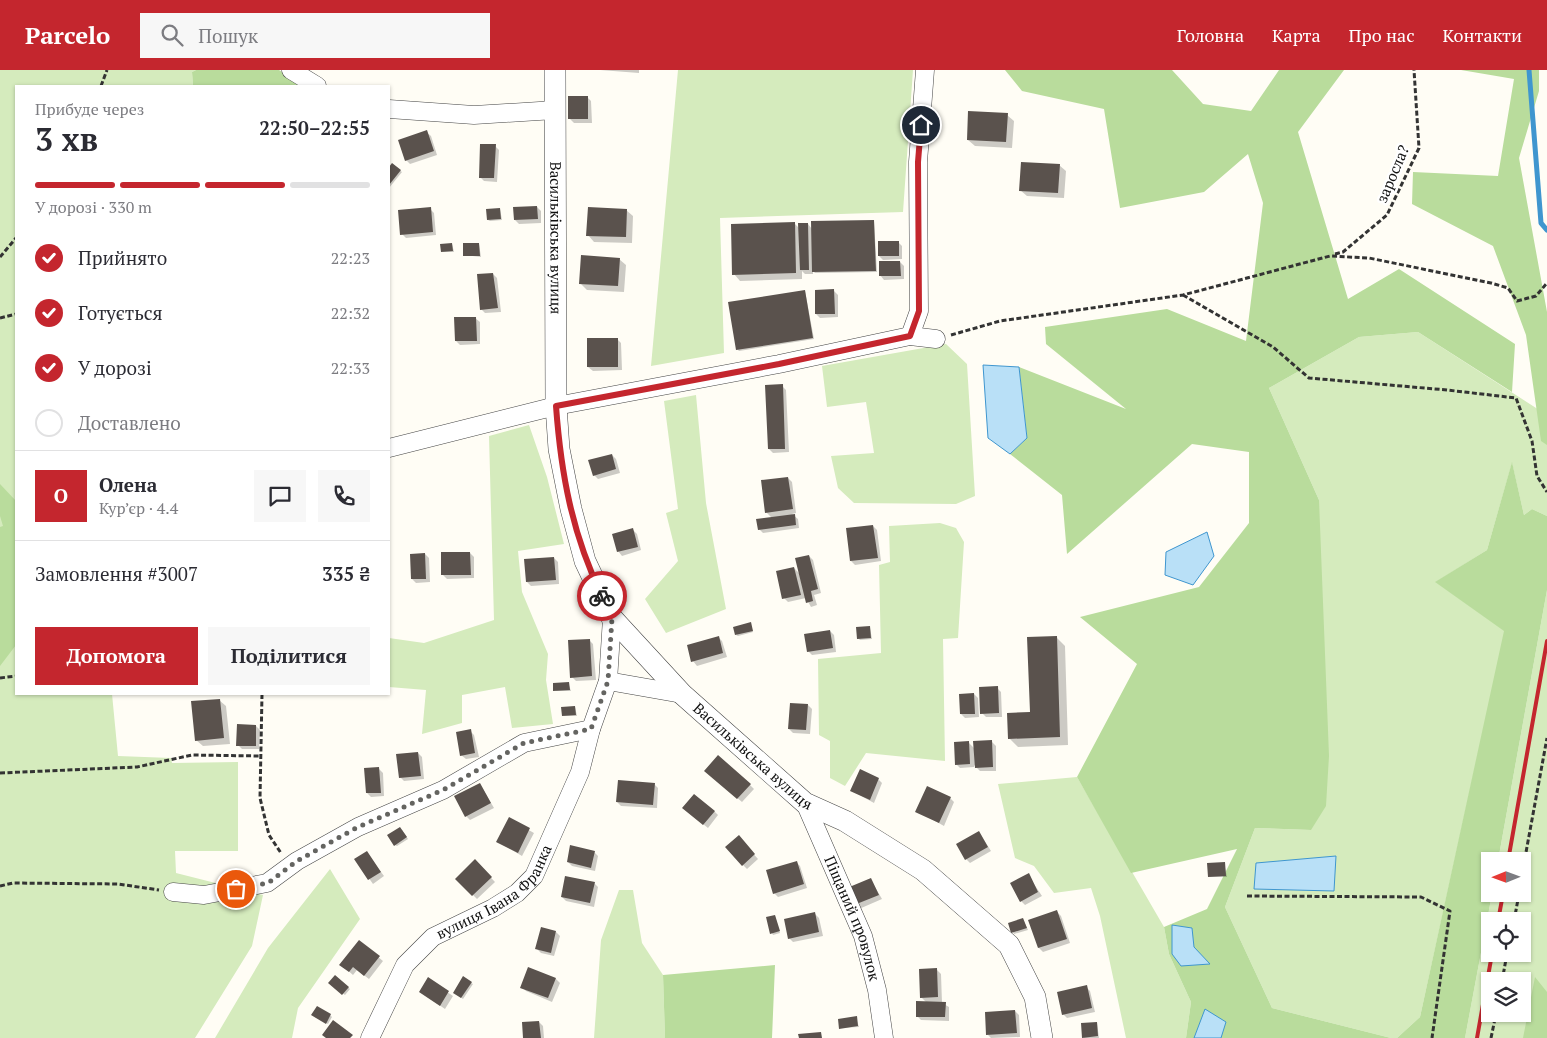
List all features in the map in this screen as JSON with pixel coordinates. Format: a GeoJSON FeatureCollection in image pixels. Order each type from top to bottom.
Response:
{"type":"FeatureCollection","features":[{"type":"Feature","properties":{"kind":"street"},"geometry":{"type":"LineString","coordinates":[[291,70],[314,85]]}},
{"type":"Feature","properties":{"kind":"street","name":"Васильківська вулиця"},"geometry":{"type":"LineString","coordinates":[[555,70],[556,406],[559,449],[571,509],[585,561],[612,618],[682,694],[805,802],[845,821],[923,870],[1009,945],[1035,997],[1042,1038]]}},
{"type":"Feature","properties":{"kind":"street"},"geometry":{"type":"LineString","coordinates":[[910,336],[919,311],[918,162],[925,70]]}},
{"type":"Feature","properties":{"kind":"street"},"geometry":{"type":"LineString","coordinates":[[390,109],[474,115],[555,110]]}},
{"type":"Feature","properties":{"kind":"street"},"geometry":{"type":"LineString","coordinates":[[390,448],[556,406],[779,364],[910,336],[936,339]]}},
{"type":"Feature","properties":{"kind":"street","name":"вулиця Івана Франка"},"geometry":{"type":"LineString","coordinates":[[370,1038],[405,965],[433,937],[509,898],[534,876],[580,772],[591,729],[608,681],[612,618]]}},
{"type":"Feature","properties":{"kind":"street"},"geometry":{"type":"LineString","coordinates":[[608,681],[682,694]]}},
{"type":"Feature","properties":{"kind":"street"},"geometry":{"type":"LineString","coordinates":[[174,892],[204,895],[268,883],[297,861],[358,827],[443,790],[524,743],[591,729]]}},
{"type":"Feature","properties":{"kind":"street","name":"Піщаний провулок"},"geometry":{"type":"LineString","coordinates":[[805,802],[862,936],[877,990],[884,1038]]}},
{"type":"Feature","properties":{"kind":"path"},"geometry":{"type":"LineString","coordinates":[[102,85],[107,70]]}},
{"type":"Feature","properties":{"kind":"path","name":"заросла?"},"geometry":{"type":"LineString","coordinates":[[1330,256],[1343,252],[1387,215],[1419,148],[1414,70]]}},
{"type":"Feature","properties":{"kind":"path"},"geometry":{"type":"LineString","coordinates":[[0,257],[15,239]]}},
{"type":"Feature","properties":{"kind":"path"},"geometry":{"type":"LineString","coordinates":[[936,339],[1000,321],[1184,295],[1330,256],[1369,258],[1491,283],[1508,288],[1517,301],[1536,296],[1547,283]]}},
{"type":"Feature","properties":{"kind":"path"},"geometry":{"type":"LineString","coordinates":[[1184,295],[1273,347],[1309,378],[1516,398],[1532,441],[1537,476],[1547,492]]}},
{"type":"Feature","properties":{"kind":"path"},"geometry":{"type":"LineString","coordinates":[[0,318],[15,314]]}},
{"type":"Feature","properties":{"kind":"path"},"geometry":{"type":"LineString","coordinates":[[0,678],[15,676]]}},
{"type":"Feature","properties":{"kind":"path"},"geometry":{"type":"LineString","coordinates":[[262,695],[260,798],[270,835],[283,855],[297,861]]}},
{"type":"Feature","properties":{"kind":"path"},"geometry":{"type":"LineString","coordinates":[[1526,852],[1547,738]]}},
{"type":"Feature","properties":{"kind":"path"},"geometry":{"type":"LineString","coordinates":[[0,773],[137,767],[192,756],[261,756]]}},
{"type":"Feature","properties":{"kind":"path"},"geometry":{"type":"LineString","coordinates":[[0,886],[13,883],[118,884],[174,892]]}},
{"type":"Feature","properties":{"kind":"path"},"geometry":{"type":"LineString","coordinates":[[1248,896],[1421,897],[1450,911],[1432,1038]]}},
{"type":"Feature","properties":{"kind":"path"},"geometry":{"type":"LineString","coordinates":[[1491,1038],[1494,1022]]}},
{"type":"Feature","properties":{"kind":"green space"},"geometry":{"type":"Polygon","coordinates":[[[0,70],[196,70],[192,72],[193,85],[15,85],[15,695],[112,695],[118,756],[171,758],[172,763],[238,762],[238,851],[175,851],[176,873],[263,895],[252,946],[195,1038],[0,1038],[0,70]]]}},
{"type":"Feature","properties":{"kind":"green space"},"geometry":{"type":"Polygon","coordinates":[[[196,70],[279,70],[302,85],[193,85],[192,72],[196,70]]]}},
{"type":"Feature","properties":{"kind":"green space"},"geometry":{"type":"Polygon","coordinates":[[[678,70],[913,70],[903,212],[720,218],[724,353],[651,366],[678,70]]]}},
{"type":"Feature","properties":{"kind":"green space"},"geometry":{"type":"Polygon","coordinates":[[[1005,70],[1172,70],[1203,104],[1251,111],[1279,70],[1344,70],[1298,132],[1348,299],[1399,269],[1515,344],[1512,392],[1418,332],[1359,337],[1269,388],[1319,500],[1329,756],[1326,806],[1311,830],[1255,828],[1225,907],[1272,1008],[1391,1038],[1186,1038],[1191,1002],[1169,954],[1164,927],[1207,909],[1237,849],[1131,873],[1077,777],[1137,664],[1080,617],[1199,587],[1249,523],[1249,452],[1192,444],[1067,554],[1062,495],[1010,454],[1027,438],[1019,367],[1126,409],[1046,344],[1045,327],[1167,309],[1246,341],[1263,203],[1248,154],[1204,192],[1120,208],[1104,109],[1022,91],[1005,70]]]}},
{"type":"Feature","properties":{"kind":"green space"},"geometry":{"type":"Polygon","coordinates":[[[1461,70],[1539,70],[1539,91],[1519,158],[1547,312],[1547,445],[1541,441],[1526,335],[1493,246],[1412,204],[1413,172],[1498,176],[1514,79],[1461,70]]]}},
{"type":"Feature","properties":{"kind":"green space"},"geometry":{"type":"Polygon","coordinates":[[[1418,332],[1547,415],[1547,516],[1532,509],[1524,515],[1512,463],[1487,550],[1436,582],[1505,631],[1420,1017],[1397,1038],[1391,1038],[1272,1008],[1225,907],[1255,828],[1311,830],[1319,500],[1269,388],[1359,337],[1418,332]]]}},
{"type":"Feature","properties":{"kind":"green space"},"geometry":{"type":"Polygon","coordinates":[[[946,344],[967,364],[975,496],[956,504],[854,503],[838,488],[831,456],[874,453],[866,402],[827,407],[822,366],[946,344]]]}},
{"type":"Feature","properties":{"kind":"green space"},"geometry":{"type":"Polygon","coordinates":[[[696,395],[706,503],[726,609],[666,633],[645,599],[678,561],[666,513],[678,509],[664,401],[696,395]]]}},
{"type":"Feature","properties":{"kind":"green space"},"geometry":{"type":"Polygon","coordinates":[[[529,425],[547,477],[564,544],[518,551],[522,592],[548,654],[546,680],[553,724],[512,728],[505,687],[462,695],[462,723],[422,734],[426,690],[390,687],[390,638],[424,643],[494,620],[489,436],[529,425]]]}},
{"type":"Feature","properties":{"kind":"green space"},"geometry":{"type":"Polygon","coordinates":[[[1512,462],[1524,515],[1532,509],[1547,516],[1547,590],[1500,852],[1481,852],[1481,902],[1490,902],[1489,912],[1481,912],[1481,953],[1465,1038],[1397,1038],[1420,1017],[1504,631],[1435,582],[1487,550],[1512,462]]]}},
{"type":"Feature","properties":{"kind":"green space"},"geometry":{"type":"Polygon","coordinates":[[[0,484],[15,500],[15,646],[0,666],[0,527],[3,526],[0,516],[0,484]]]}},
{"type":"Feature","properties":{"kind":"green space"},"geometry":{"type":"Polygon","coordinates":[[[940,523],[956,528],[964,542],[958,638],[943,639],[945,761],[866,753],[845,786],[830,778],[830,741],[819,735],[818,659],[881,653],[879,565],[890,562],[889,526],[940,523]]]}},
{"type":"Feature","properties":{"kind":"green space"},"geometry":{"type":"Polygon","coordinates":[[[1547,590],[1547,1038],[1465,1038],[1481,953],[1481,962],[1531,962],[1531,912],[1489,912],[1490,902],[1531,902],[1531,852],[1500,852],[1547,590]]]}},
{"type":"Feature","properties":{"kind":"green space"},"geometry":{"type":"Polygon","coordinates":[[[1077,777],[1164,927],[1169,954],[1191,1002],[1186,1038],[1126,1038],[1100,916],[1091,888],[1054,893],[1034,866],[1015,858],[998,784],[1077,777]]]}},
{"type":"Feature","properties":{"kind":"green space"},"geometry":{"type":"Polygon","coordinates":[[[330,869],[360,919],[298,1008],[292,1038],[215,1038],[268,948],[330,869]]]}},
{"type":"Feature","properties":{"kind":"green space"},"geometry":{"type":"Polygon","coordinates":[[[619,890],[633,890],[642,943],[663,975],[665,1038],[594,1038],[601,940],[619,890]]]}},
{"type":"Feature","properties":{"kind":"green space"},"geometry":{"type":"Polygon","coordinates":[[[775,965],[772,1038],[665,1038],[663,975],[775,965]]]}},
{"type":"Feature","properties":{"kind":"green space"},"geometry":{"type":"Polygon","coordinates":[[[1535,977],[1547,992],[1547,1038],[1523,1038],[1526,1022],[1531,1022],[1531,997],[1535,977]]]}},
{"type":"Feature","properties":{"kind":"water"},"geometry":{"type":"Polygon","coordinates":[[[983,365],[1019,367],[1027,438],[1010,454],[988,438],[983,365]]]}},
{"type":"Feature","properties":{"kind":"water"},"geometry":{"type":"Polygon","coordinates":[[[1207,532],[1214,556],[1193,585],[1165,575],[1166,552],[1207,532]]]}},
{"type":"Feature","properties":{"kind":"water"},"geometry":{"type":"Polygon","coordinates":[[[1336,856],[1334,891],[1254,889],[1256,863],[1336,856]]]}},
{"type":"Feature","properties":{"kind":"water"},"geometry":{"type":"Polygon","coordinates":[[[1172,925],[1192,928],[1194,947],[1210,964],[1181,966],[1172,954],[1172,925]]]}},
{"type":"Feature","properties":{"kind":"water"},"geometry":{"type":"Polygon","coordinates":[[[1205,1009],[1226,1022],[1221,1038],[1194,1038],[1205,1009]]]}},
{"type":"Feature","properties":{"kind":"building"},"geometry":{"type":"Polygon","coordinates":[[[568,96],[588,96],[588,119],[568,119],[568,96]]]}},
{"type":"Feature","properties":{"kind":"building"},"geometry":{"type":"Polygon","coordinates":[[[968,111],[1008,113],[1006,142],[967,140],[968,111]]]}},
{"type":"Feature","properties":{"kind":"building"},"geometry":{"type":"Polygon","coordinates":[[[427,130],[434,151],[405,161],[398,140],[427,130]]]}},
{"type":"Feature","properties":{"kind":"building"},"geometry":{"type":"Polygon","coordinates":[[[480,144],[496,144],[494,178],[479,178],[480,144]]]}},
{"type":"Feature","properties":{"kind":"building"},"geometry":{"type":"Polygon","coordinates":[[[1021,162],[1060,164],[1058,193],[1019,191],[1021,162]]]}},
{"type":"Feature","properties":{"kind":"building"},"geometry":{"type":"Polygon","coordinates":[[[392,163],[401,170],[390,184],[390,166],[392,163]]]}},
{"type":"Feature","properties":{"kind":"building"},"geometry":{"type":"Polygon","coordinates":[[[537,206],[538,219],[514,220],[513,207],[537,206]]]}},
{"type":"Feature","properties":{"kind":"building"},"geometry":{"type":"Polygon","coordinates":[[[431,207],[433,232],[400,235],[398,210],[431,207]]]}},
{"type":"Feature","properties":{"kind":"building"},"geometry":{"type":"Polygon","coordinates":[[[588,207],[627,209],[626,237],[586,236],[588,207]]]}},
{"type":"Feature","properties":{"kind":"building"},"geometry":{"type":"Polygon","coordinates":[[[500,208],[501,219],[487,220],[486,209],[500,208]]]}},
{"type":"Feature","properties":{"kind":"building"},"geometry":{"type":"Polygon","coordinates":[[[874,220],[876,271],[812,272],[811,221],[874,220]]]}},
{"type":"Feature","properties":{"kind":"building"},"geometry":{"type":"Polygon","coordinates":[[[795,222],[796,273],[732,275],[731,224],[795,222]]]}},
{"type":"Feature","properties":{"kind":"building"},"geometry":{"type":"Polygon","coordinates":[[[798,223],[808,223],[809,270],[800,270],[798,223]]]}},
{"type":"Feature","properties":{"kind":"building"},"geometry":{"type":"Polygon","coordinates":[[[878,241],[899,241],[899,256],[878,256],[878,241]]]}},
{"type":"Feature","properties":{"kind":"building"},"geometry":{"type":"Polygon","coordinates":[[[452,243],[453,251],[441,252],[440,244],[452,243]]]}},
{"type":"Feature","properties":{"kind":"building"},"geometry":{"type":"Polygon","coordinates":[[[463,243],[479,243],[480,256],[463,256],[463,243]]]}},
{"type":"Feature","properties":{"kind":"building"},"geometry":{"type":"Polygon","coordinates":[[[581,255],[620,258],[618,286],[579,284],[581,255]]]}},
{"type":"Feature","properties":{"kind":"building"},"geometry":{"type":"Polygon","coordinates":[[[879,261],[900,261],[901,276],[879,276],[879,261]]]}},
{"type":"Feature","properties":{"kind":"building"},"geometry":{"type":"Polygon","coordinates":[[[493,273],[498,308],[480,310],[477,274],[493,273]]]}},
{"type":"Feature","properties":{"kind":"building"},"geometry":{"type":"Polygon","coordinates":[[[834,289],[835,314],[815,314],[815,290],[834,289]]]}},
{"type":"Feature","properties":{"kind":"building"},"geometry":{"type":"Polygon","coordinates":[[[805,290],[813,338],[736,350],[728,302],[805,290]]]}},
{"type":"Feature","properties":{"kind":"building"},"geometry":{"type":"Polygon","coordinates":[[[454,317],[476,317],[477,341],[455,341],[454,317]]]}},
{"type":"Feature","properties":{"kind":"building"},"geometry":{"type":"Polygon","coordinates":[[[587,338],[618,338],[618,367],[587,367],[587,338]]]}},
{"type":"Feature","properties":{"kind":"building"},"geometry":{"type":"Polygon","coordinates":[[[783,384],[785,449],[768,449],[765,385],[783,384]]]}},
{"type":"Feature","properties":{"kind":"building"},"geometry":{"type":"Polygon","coordinates":[[[612,454],[616,469],[593,476],[588,460],[612,454]]]}},
{"type":"Feature","properties":{"kind":"building"},"geometry":{"type":"Polygon","coordinates":[[[788,477],[793,509],[765,513],[761,480],[788,477]]]}},
{"type":"Feature","properties":{"kind":"building"},"geometry":{"type":"Polygon","coordinates":[[[795,514],[796,525],[758,530],[756,519],[795,514]]]}},
{"type":"Feature","properties":{"kind":"building"},"geometry":{"type":"Polygon","coordinates":[[[873,525],[878,558],[850,561],[846,528],[873,525]]]}},
{"type":"Feature","properties":{"kind":"building"},"geometry":{"type":"Polygon","coordinates":[[[633,528],[638,547],[617,552],[612,534],[633,528]]]}},
{"type":"Feature","properties":{"kind":"building"},"geometry":{"type":"Polygon","coordinates":[[[441,552],[470,552],[471,575],[441,575],[441,552]]]}},
{"type":"Feature","properties":{"kind":"building"},"geometry":{"type":"Polygon","coordinates":[[[425,553],[426,579],[411,579],[410,554],[425,553]]]}},
{"type":"Feature","properties":{"kind":"building"},"geometry":{"type":"Polygon","coordinates":[[[809,555],[818,589],[811,591],[813,601],[806,603],[795,558],[809,555]]]}},
{"type":"Feature","properties":{"kind":"building"},"geometry":{"type":"Polygon","coordinates":[[[554,557],[556,580],[526,582],[524,559],[554,557]]]}},
{"type":"Feature","properties":{"kind":"building"},"geometry":{"type":"Polygon","coordinates":[[[794,567],[801,595],[782,599],[776,571],[794,567]]]}},
{"type":"Feature","properties":{"kind":"building"},"geometry":{"type":"Polygon","coordinates":[[[751,622],[753,631],[735,635],[733,627],[751,622]]]}},
{"type":"Feature","properties":{"kind":"building"},"geometry":{"type":"Polygon","coordinates":[[[870,626],[871,638],[857,639],[856,627],[870,626]]]}},
{"type":"Feature","properties":{"kind":"building"},"geometry":{"type":"Polygon","coordinates":[[[830,630],[833,648],[807,652],[804,634],[830,630]]]}},
{"type":"Feature","properties":{"kind":"building"},"geometry":{"type":"Polygon","coordinates":[[[719,636],[723,653],[691,662],[687,645],[719,636]]]}},
{"type":"Feature","properties":{"kind":"building"},"geometry":{"type":"Polygon","coordinates":[[[1057,636],[1060,737],[1008,739],[1007,713],[1030,712],[1027,637],[1057,636]]]}},
{"type":"Feature","properties":{"kind":"building"},"geometry":{"type":"Polygon","coordinates":[[[590,639],[592,676],[570,678],[568,640],[590,639]]]}},
{"type":"Feature","properties":{"kind":"building"},"geometry":{"type":"Polygon","coordinates":[[[569,682],[570,690],[553,691],[553,683],[569,682]]]}},
{"type":"Feature","properties":{"kind":"building"},"geometry":{"type":"Polygon","coordinates":[[[998,686],[999,713],[980,714],[979,687],[998,686]]]}},
{"type":"Feature","properties":{"kind":"building"},"geometry":{"type":"Polygon","coordinates":[[[974,693],[975,714],[960,714],[959,694],[974,693]]]}},
{"type":"Feature","properties":{"kind":"building"},"geometry":{"type":"Polygon","coordinates":[[[220,699],[224,738],[195,741],[191,701],[220,699]]]}},
{"type":"Feature","properties":{"kind":"building"},"geometry":{"type":"Polygon","coordinates":[[[790,703],[808,704],[806,730],[788,729],[790,703]]]}},
{"type":"Feature","properties":{"kind":"building"},"geometry":{"type":"Polygon","coordinates":[[[575,706],[576,715],[562,716],[561,707],[575,706]]]}},
{"type":"Feature","properties":{"kind":"building"},"geometry":{"type":"Polygon","coordinates":[[[237,724],[256,725],[256,746],[236,746],[237,724]]]}},
{"type":"Feature","properties":{"kind":"building"},"geometry":{"type":"Polygon","coordinates":[[[471,729],[475,753],[460,756],[456,732],[471,729]]]}},
{"type":"Feature","properties":{"kind":"building"},"geometry":{"type":"Polygon","coordinates":[[[992,740],[993,767],[975,768],[973,741],[992,740]]]}},
{"type":"Feature","properties":{"kind":"building"},"geometry":{"type":"Polygon","coordinates":[[[969,741],[970,764],[955,765],[954,742],[969,741]]]}},
{"type":"Feature","properties":{"kind":"building"},"geometry":{"type":"Polygon","coordinates":[[[418,752],[421,776],[399,778],[396,754],[418,752]]]}},
{"type":"Feature","properties":{"kind":"building"},"geometry":{"type":"Polygon","coordinates":[[[718,755],[751,784],[737,799],[704,771],[718,755]]]}},
{"type":"Feature","properties":{"kind":"building"},"geometry":{"type":"Polygon","coordinates":[[[379,767],[381,793],[366,793],[364,768],[379,767]]]}},
{"type":"Feature","properties":{"kind":"building"},"geometry":{"type":"Polygon","coordinates":[[[860,769],[879,778],[870,800],[850,791],[860,769]]]}},
{"type":"Feature","properties":{"kind":"building"},"geometry":{"type":"Polygon","coordinates":[[[618,780],[655,783],[653,805],[616,802],[618,780]]]}},
{"type":"Feature","properties":{"kind":"building"},"geometry":{"type":"Polygon","coordinates":[[[480,783],[491,803],[465,817],[454,796],[480,783]]]}},
{"type":"Feature","properties":{"kind":"building"},"geometry":{"type":"Polygon","coordinates":[[[927,786],[951,797],[939,823],[915,812],[927,786]]]}},
{"type":"Feature","properties":{"kind":"building"},"geometry":{"type":"Polygon","coordinates":[[[694,794],[715,811],[703,825],[682,808],[694,794]]]}},
{"type":"Feature","properties":{"kind":"building"},"geometry":{"type":"Polygon","coordinates":[[[509,817],[530,828],[518,853],[496,842],[509,817]]]}},
{"type":"Feature","properties":{"kind":"building"},"geometry":{"type":"Polygon","coordinates":[[[400,827],[407,837],[394,846],[387,835],[400,827]]]}},
{"type":"Feature","properties":{"kind":"building"},"geometry":{"type":"Polygon","coordinates":[[[979,831],[988,847],[965,860],[956,844],[979,831]]]}},
{"type":"Feature","properties":{"kind":"building"},"geometry":{"type":"Polygon","coordinates":[[[739,835],[755,854],[742,866],[725,847],[739,835]]]}},
{"type":"Feature","properties":{"kind":"building"},"geometry":{"type":"Polygon","coordinates":[[[570,845],[595,851],[591,868],[567,862],[570,845]]]}},
{"type":"Feature","properties":{"kind":"building"},"geometry":{"type":"Polygon","coordinates":[[[367,851],[381,872],[368,880],[354,859],[367,851]]]}},
{"type":"Feature","properties":{"kind":"building"},"geometry":{"type":"Polygon","coordinates":[[[475,859],[492,877],[472,896],[455,879],[475,859]]]}},
{"type":"Feature","properties":{"kind":"building"},"geometry":{"type":"Polygon","coordinates":[[[797,861],[804,884],[773,894],[766,870],[797,861]]]}},
{"type":"Feature","properties":{"kind":"building"},"geometry":{"type":"Polygon","coordinates":[[[1225,862],[1226,876],[1208,877],[1207,863],[1225,862]]]}},
{"type":"Feature","properties":{"kind":"building"},"geometry":{"type":"Polygon","coordinates":[[[1029,873],[1038,892],[1020,902],[1010,883],[1029,873]]]}},
{"type":"Feature","properties":{"kind":"building"},"geometry":{"type":"Polygon","coordinates":[[[565,876],[595,882],[590,903],[561,897],[565,876]]]}},
{"type":"Feature","properties":{"kind":"building"},"geometry":{"type":"Polygon","coordinates":[[[871,878],[879,895],[854,905],[847,888],[871,878]]]}},
{"type":"Feature","properties":{"kind":"building"},"geometry":{"type":"Polygon","coordinates":[[[1057,910],[1067,939],[1038,948],[1028,920],[1057,910]]]}},
{"type":"Feature","properties":{"kind":"building"},"geometry":{"type":"Polygon","coordinates":[[[815,912],[819,932],[788,939],[784,919],[815,912]]]}},
{"type":"Feature","properties":{"kind":"building"},"geometry":{"type":"Polygon","coordinates":[[[775,915],[780,931],[770,934],[766,917],[775,915]]]}},
{"type":"Feature","properties":{"kind":"building"},"geometry":{"type":"Polygon","coordinates":[[[1023,918],[1027,928],[1011,933],[1008,923],[1023,918]]]}},
{"type":"Feature","properties":{"kind":"building"},"geometry":{"type":"Polygon","coordinates":[[[541,927],[556,931],[551,953],[535,949],[541,927]]]}},
{"type":"Feature","properties":{"kind":"building"},"geometry":{"type":"Polygon","coordinates":[[[359,940],[380,956],[364,976],[353,967],[349,972],[339,965],[359,940]]]}},
{"type":"Feature","properties":{"kind":"building"},"geometry":{"type":"Polygon","coordinates":[[[528,967],[556,978],[548,998],[520,988],[528,967]]]}},
{"type":"Feature","properties":{"kind":"building"},"geometry":{"type":"Polygon","coordinates":[[[937,968],[938,997],[920,998],[919,969],[937,968]]]}},
{"type":"Feature","properties":{"kind":"building"},"geometry":{"type":"Polygon","coordinates":[[[335,975],[349,987],[342,995],[328,983],[335,975]]]}},
{"type":"Feature","properties":{"kind":"building"},"geometry":{"type":"Polygon","coordinates":[[[463,976],[472,982],[461,998],[453,993],[463,976]]]}},
{"type":"Feature","properties":{"kind":"building"},"geometry":{"type":"Polygon","coordinates":[[[428,977],[449,991],[440,1006],[419,992],[428,977]]]}},
{"type":"Feature","properties":{"kind":"building"},"geometry":{"type":"Polygon","coordinates":[[[1087,985],[1092,1008],[1062,1015],[1057,992],[1087,985]]]}},
{"type":"Feature","properties":{"kind":"building"},"geometry":{"type":"Polygon","coordinates":[[[916,1001],[946,1002],[945,1017],[916,1017],[916,1001]]]}},
{"type":"Feature","properties":{"kind":"building"},"geometry":{"type":"Polygon","coordinates":[[[317,1006],[331,1014],[326,1024],[311,1015],[317,1006]]]}},
{"type":"Feature","properties":{"kind":"building"},"geometry":{"type":"Polygon","coordinates":[[[1015,1010],[1017,1033],[986,1035],[985,1012],[1015,1010]]]}},
{"type":"Feature","properties":{"kind":"building"},"geometry":{"type":"Polygon","coordinates":[[[857,1016],[858,1026],[839,1029],[838,1019],[857,1016]]]}},
{"type":"Feature","properties":{"kind":"building"},"geometry":{"type":"Polygon","coordinates":[[[333,1020],[353,1035],[350,1038],[326,1038],[322,1035],[333,1020]]]}},
{"type":"Feature","properties":{"kind":"building"},"geometry":{"type":"Polygon","coordinates":[[[539,1021],[541,1038],[523,1038],[522,1022],[539,1021]]]}},
{"type":"Feature","properties":{"kind":"building"},"geometry":{"type":"Polygon","coordinates":[[[1097,1022],[1098,1036],[1082,1038],[1081,1023],[1097,1022]]]}},
{"type":"Feature","properties":{"kind":"building"},"geometry":{"type":"Polygon","coordinates":[[[821,1032],[822,1038],[799,1038],[798,1034],[821,1032]]]}},
{"type":"Feature","properties":{"kind":"waterway"},"geometry":{"type":"LineString","coordinates":[[1529,70],[1541,223],[1547,230]]}},
{"type":"Feature","properties":{"kind":"railway"},"geometry":{"type":"LineString","coordinates":[[1510,852],[1547,641]]}},
{"type":"Feature","properties":{"kind":"railway"},"geometry":{"type":"LineString","coordinates":[[1500,912],[1502,902]]}},
{"type":"Feature","properties":{"kind":"railway"},"geometry":{"type":"LineString","coordinates":[[1477,1038],[1491,962]]}},
{"type":"Feature","properties":{"kind":"way so far"},"geometry":{"type":"LineString","coordinates":[[236,889],[268,883],[297,861],[358,827],[443,790],[524,743],[591,729],[608,681],[612,618],[602,596]]}},
{"type":"Feature","properties":{"kind":"route"},"geometry":{"type":"LineString","coordinates":[[602,596],[585,561],[571,509],[559,449],[556,406],[779,364],[910,336],[919,311],[918,162],[921,125]]}}]}
